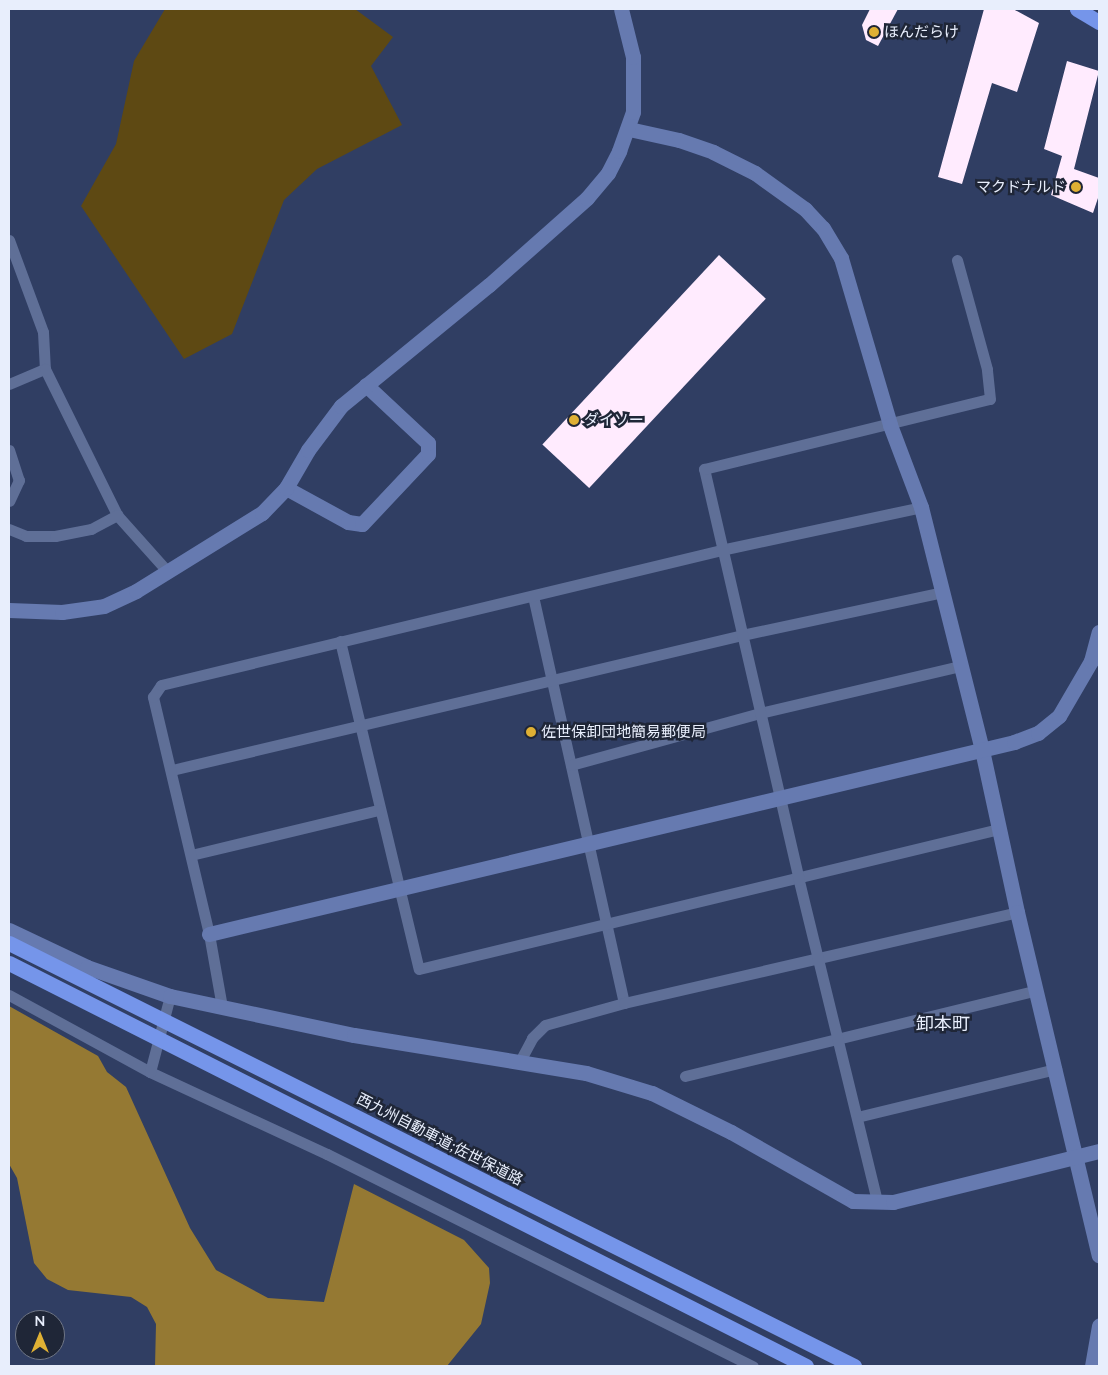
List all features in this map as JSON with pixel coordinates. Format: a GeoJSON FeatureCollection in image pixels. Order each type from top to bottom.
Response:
{"type":"FeatureCollection","features":[{"type":"Feature","properties":{"kind":"highway"},"geometry":{"type":"LineString","coordinates":[[1077,9],[1099,22]]}},
{"type":"Feature","properties":{"kind":"highway","name":"西九州自動車道;佐世保道路"},"geometry":{"type":"LineString","coordinates":[[9,943],[854,1366]]}},
{"type":"Feature","properties":{"kind":"highway"},"geometry":{"type":"LineString","coordinates":[[9,963],[806,1366]]}},
{"type":"Feature","properties":{"kind":"street"},"geometry":{"type":"LineString","coordinates":[[9,610],[62,612],[104,606],[136,591],[262,513],[286,488],[325,425],[366,384],[489,285],[587,198],[608,173],[629,129],[634,72],[621,9]]}},
{"type":"Feature","properties":{"kind":"street"},"geometry":{"type":"LineString","coordinates":[[629,129],[679,140],[721,156],[781,190],[823,228],[841,258],[859,330],[890,425],[921,508],[982,750],[1017,912],[1077,1156],[1099,1255]]}},
{"type":"Feature","properties":{"kind":"street"},"geometry":{"type":"LineString","coordinates":[[9,240],[43,332],[45,369],[117,515],[167,571]]}},
{"type":"Feature","properties":{"kind":"street"},"geometry":{"type":"LineString","coordinates":[[877,1201],[819,959],[798,880],[704,469],[990,399],[987,369],[957,260]]}},
{"type":"Feature","properties":{"kind":"street"},"geometry":{"type":"LineString","coordinates":[[9,384],[45,369]]}},
{"type":"Feature","properties":{"kind":"street"},"geometry":{"type":"LineString","coordinates":[[286,488],[348,522],[362,524],[428,454],[428,443],[366,384]]}},
{"type":"Feature","properties":{"kind":"street"},"geometry":{"type":"LineString","coordinates":[[9,450],[19,480],[9,501]]}},
{"type":"Feature","properties":{"kind":"street"},"geometry":{"type":"LineString","coordinates":[[222,1007],[191,855],[153,697],[161,685],[721,550],[921,508]]}},
{"type":"Feature","properties":{"kind":"street"},"geometry":{"type":"LineString","coordinates":[[9,529],[26,536],[55,536],[91,529],[117,515]]}},
{"type":"Feature","properties":{"kind":"street"},"geometry":{"type":"LineString","coordinates":[[172,770],[742,635],[942,592]]}},
{"type":"Feature","properties":{"kind":"street"},"geometry":{"type":"LineString","coordinates":[[534,596],[608,923],[624,1003]]}},
{"type":"Feature","properties":{"kind":"street"},"geometry":{"type":"LineString","coordinates":[[208,934],[982,750],[1038,733],[1059,716],[1091,661],[1099,632]]}},
{"type":"Feature","properties":{"kind":"street"},"geometry":{"type":"LineString","coordinates":[[340,641],[358,725],[418,969],[798,880],[999,829]]}},
{"type":"Feature","properties":{"kind":"street"},"geometry":{"type":"LineString","coordinates":[[571,766],[760,713],[960,666]]}},
{"type":"Feature","properties":{"kind":"street"},"geometry":{"type":"LineString","coordinates":[[191,855],[379,810]]}},
{"type":"Feature","properties":{"kind":"street"},"geometry":{"type":"LineString","coordinates":[[520,1061],[532,1038],[544,1025],[624,1003],[1017,912]]}},
{"type":"Feature","properties":{"kind":"street"},"geometry":{"type":"LineString","coordinates":[[9,930],[87,967],[170,996],[354,1035],[586,1073],[652,1093],[731,1132],[853,1201],[893,1202],[1099,1151]]}},
{"type":"Feature","properties":{"kind":"street"},"geometry":{"type":"LineString","coordinates":[[685,1076],[1037,990]]}},
{"type":"Feature","properties":{"kind":"street"},"geometry":{"type":"LineString","coordinates":[[9,994],[150,1072],[327,1154],[753,1366]]}},
{"type":"Feature","properties":{"kind":"street"},"geometry":{"type":"LineString","coordinates":[[150,1072],[170,996]]}},
{"type":"Feature","properties":{"kind":"street"},"geometry":{"type":"LineString","coordinates":[[857,1117],[1056,1069]]}},
{"type":"Feature","properties":{"kind":"street"},"geometry":{"type":"LineString","coordinates":[[1092,1366],[1099,1326]]}},
{"type":"Feature","properties":{"kind":"shaded area"},"geometry":{"type":"Polygon","coordinates":[[[165,9],[355,9],[393,37],[371,66],[402,125],[317,169],[284,200],[232,334],[184,359],[81,206],[116,144],[134,61],[165,9]]]}},
{"type":"Feature","properties":{"kind":"shaded area"},"geometry":{"type":"Polygon","coordinates":[[[9,1006],[98,1056],[107,1072],[126,1087],[190,1228],[216,1270],[268,1298],[324,1302],[354,1184],[464,1240],[489,1268],[490,1283],[481,1324],[447,1366],[155,1366],[156,1324],[147,1307],[131,1297],[68,1290],[47,1279],[34,1263],[17,1178],[9,1164],[9,1006]]]}},
{"type":"Feature","properties":{"kind":"building","name":"ほんだらけ"},"geometry":{"type":"Polygon","coordinates":[[[870,9],[898,9],[878,46],[866,40],[862,25],[870,9]]]}},
{"type":"Feature","properties":{"kind":"building"},"geometry":{"type":"Polygon","coordinates":[[[984,9],[1013,9],[1039,23],[1017,92],[992,83],[962,184],[938,177],[984,9]]]}},
{"type":"Feature","properties":{"kind":"building"},"geometry":{"type":"Polygon","coordinates":[[[1067,61],[1099,71],[1074,169],[1099,178],[1099,195],[1093,213],[1051,195],[1062,156],[1044,149],[1067,61]]]}},
{"type":"Feature","properties":{"kind":"building"},"geometry":{"type":"Polygon","coordinates":[[[719,255],[766,299],[589,488],[542,444],[719,255]]]}},
{"type":"Feature","properties":{"kind":"place","name":"ほんだらけ"},"geometry":{"type":"Point","coordinates":[874,32]}},
{"type":"Feature","properties":{"kind":"place","name":"マクドナルド"},"geometry":{"type":"Point","coordinates":[1076,187]}},
{"type":"Feature","properties":{"kind":"place","name":"ダイソー"},"geometry":{"type":"Point","coordinates":[574,420]}},
{"type":"Feature","properties":{"kind":"place","name":"佐世保卸団地簡易郵便局"},"geometry":{"type":"Point","coordinates":[531,732]}},
{"type":"Feature","properties":{"kind":"district","name":"卸本町"},"geometry":{"type":"Point","coordinates":[943,1023]}}]}
